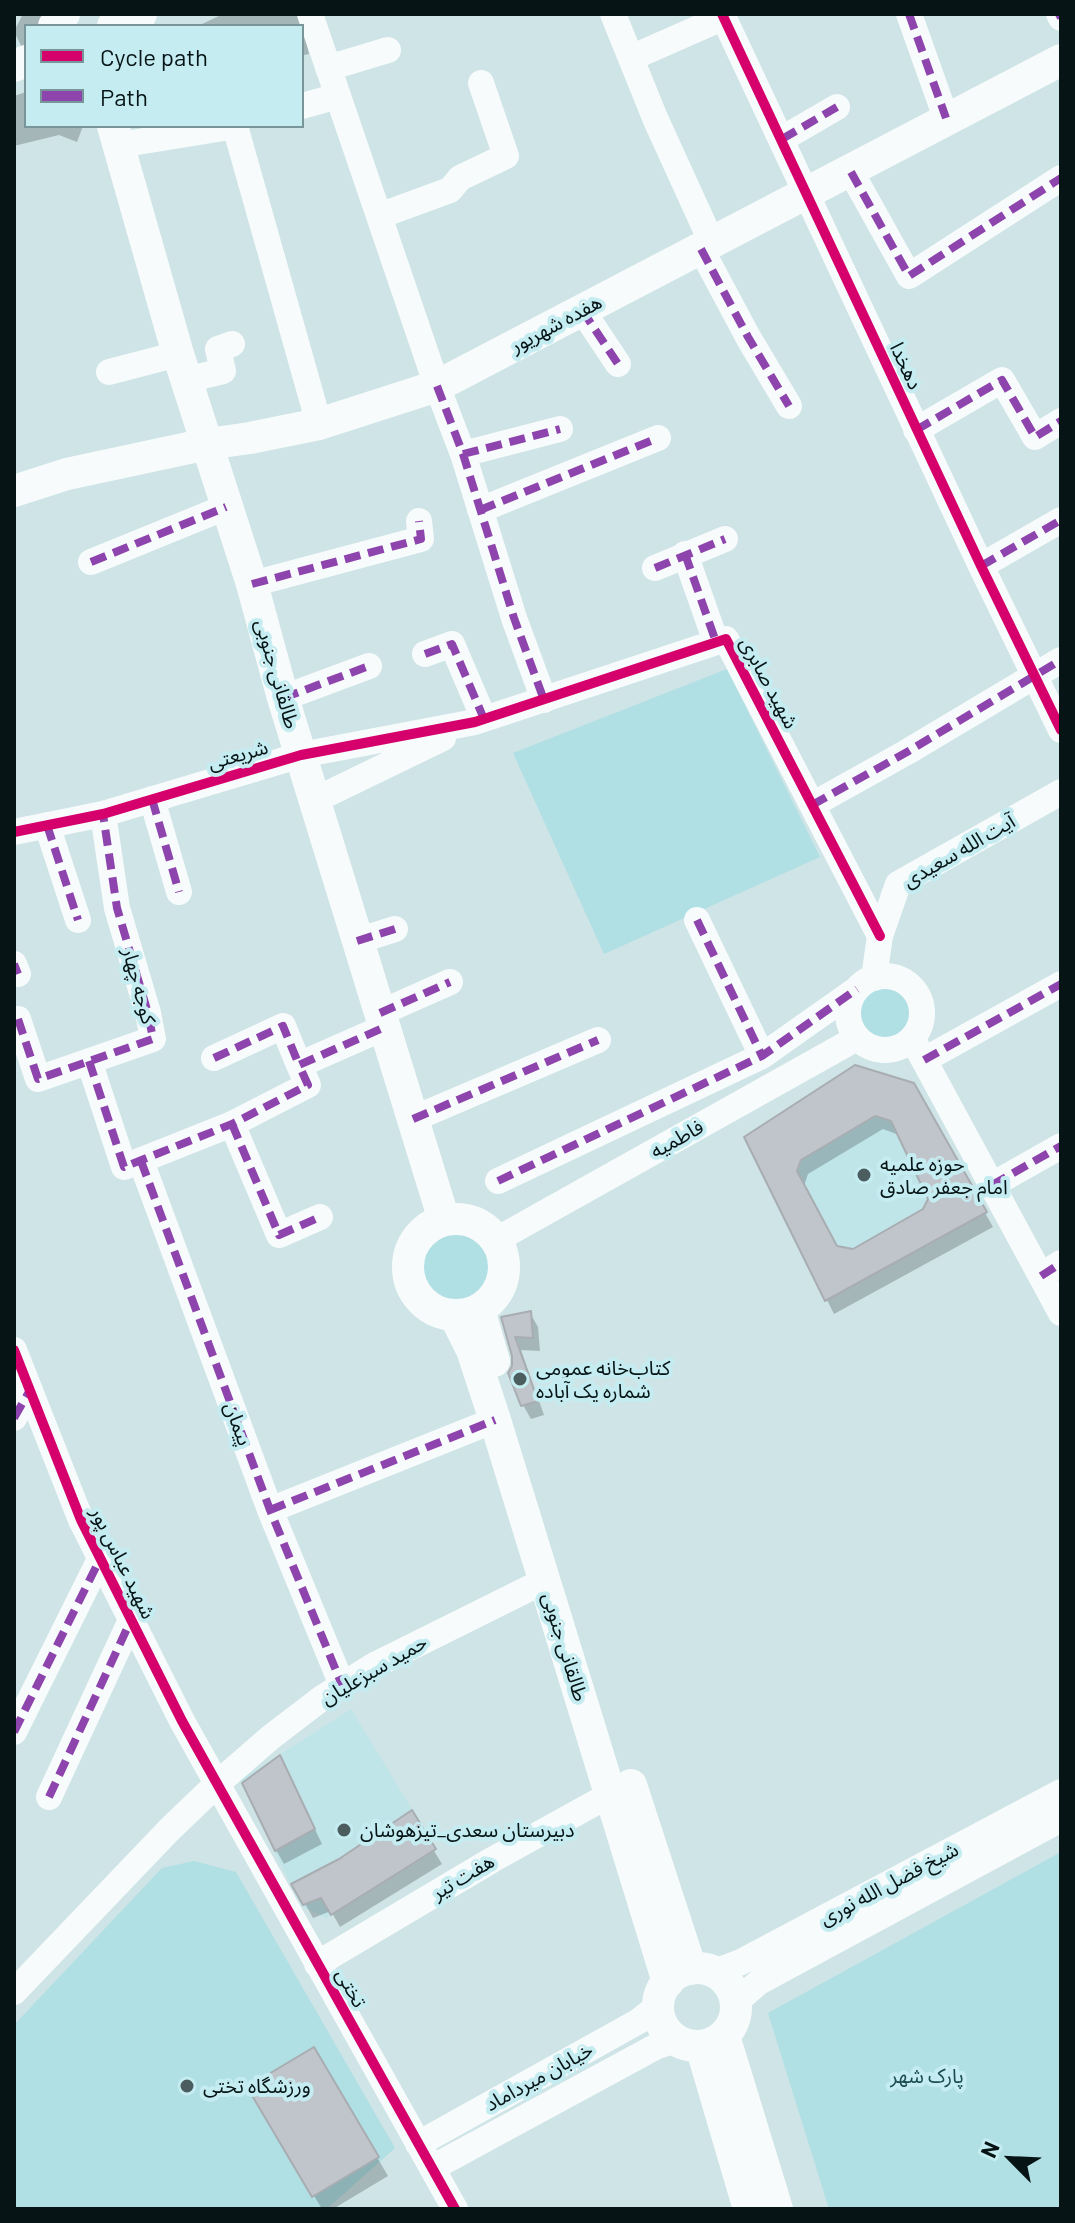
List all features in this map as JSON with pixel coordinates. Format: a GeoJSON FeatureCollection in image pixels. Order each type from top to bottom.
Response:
{"type":"FeatureCollection","features":[{"type":"Feature","properties":{"kind":"main road"},"geometry":{"type":"LineString","coordinates":[[117,24],[141,14]]}},
{"type":"Feature","properties":{"kind":"main road","name":"هفده شهریور"},"geometry":{"type":"LineString","coordinates":[[14,491],[67,474],[319,424],[437,386],[1061,60]]}},
{"type":"Feature","properties":{"kind":"main road","name":"طالقانی جنوبی"},"geometry":{"type":"LineString","coordinates":[[116,136],[182,367],[252,584],[283,698],[444,1220]]}},
{"type":"Feature","properties":{"kind":"main road"},"geometry":{"type":"LineString","coordinates":[[459,1219],[487,1229],[496,1240],[503,1255],[504,1271],[501,1286],[492,1300],[467,1313],[440,1313],[416,1295],[408,1265],[411,1250],[430,1227],[444,1220],[459,1219]]}},
{"type":"Feature","properties":{"kind":"main road","name":"طالقانی جنوبی"},"geometry":{"type":"LineString","coordinates":[[467,1313],[472,1350],[611,1794],[683,1982]]}},
{"type":"Feature","properties":{"kind":"main road","name":"طالقانی جنوبی"},"geometry":{"type":"LineString","coordinates":[[467,1313],[683,1982]]}},
{"type":"Feature","properties":{"kind":"main road"},"geometry":{"type":"LineString","coordinates":[[683,1982],[732,1990],[736,2002],[736,2015],[700,2041],[666,2031],[660,2019],[683,1982]]}},
{"type":"Feature","properties":{"kind":"main road"},"geometry":{"type":"LineString","coordinates":[[700,2041],[777,2209]]}},
{"type":"Feature","properties":{"kind":"main road"},"geometry":{"type":"LineString","coordinates":[[740,2133],[749,2209]]}},
{"type":"Feature","properties":{"kind":"street"},"geometry":{"type":"LineString","coordinates":[[310,14],[463,454],[544,700]]}},
{"type":"Feature","properties":{"kind":"street"},"geometry":{"type":"LineString","coordinates":[[613,14],[706,246],[748,337],[789,406]]}},
{"type":"Feature","properties":{"kind":"street"},"geometry":{"type":"LineString","coordinates":[[909,14],[946,118]]}},
{"type":"Feature","properties":{"kind":"street"},"geometry":{"type":"LineString","coordinates":[[631,58],[723,16]]}},
{"type":"Feature","properties":{"kind":"street","name":"دهخدا"},"geometry":{"type":"LineString","coordinates":[[723,16],[916,430],[1061,730]]}},
{"type":"Feature","properties":{"kind":"street"},"geometry":{"type":"LineString","coordinates":[[328,68],[388,50]]}},
{"type":"Feature","properties":{"kind":"street"},"geometry":{"type":"LineString","coordinates":[[379,216],[450,190],[460,178],[506,156],[481,83]]}},
{"type":"Feature","properties":{"kind":"street"},"geometry":{"type":"LineString","coordinates":[[304,105],[338,96]]}},
{"type":"Feature","properties":{"kind":"street"},"geometry":{"type":"LineString","coordinates":[[782,139],[837,107]]}},
{"type":"Feature","properties":{"kind":"street"},"geometry":{"type":"LineString","coordinates":[[116,136],[212,128]]}},
{"type":"Feature","properties":{"kind":"street"},"geometry":{"type":"LineString","coordinates":[[237,128],[319,424]]}},
{"type":"Feature","properties":{"kind":"street"},"geometry":{"type":"LineString","coordinates":[[851,172],[909,276],[1061,178]]}},
{"type":"Feature","properties":{"kind":"street"},"geometry":{"type":"LineString","coordinates":[[582,310],[618,364]]}},
{"type":"Feature","properties":{"kind":"street"},"geometry":{"type":"LineString","coordinates":[[109,372],[182,367],[223,371],[218,349],[232,344]]}},
{"type":"Feature","properties":{"kind":"street"},"geometry":{"type":"LineString","coordinates":[[916,430],[1002,380],[1035,437],[1061,421]]}},
{"type":"Feature","properties":{"kind":"street"},"geometry":{"type":"LineString","coordinates":[[463,454],[560,429]]}},
{"type":"Feature","properties":{"kind":"street"},"geometry":{"type":"LineString","coordinates":[[480,510],[658,438]]}},
{"type":"Feature","properties":{"kind":"street"},"geometry":{"type":"LineString","coordinates":[[91,562],[226,507]]}},
{"type":"Feature","properties":{"kind":"street"},"geometry":{"type":"LineString","coordinates":[[981,566],[1061,520]]}},
{"type":"Feature","properties":{"kind":"street"},"geometry":{"type":"LineString","coordinates":[[252,584],[421,539],[419,521]]}},
{"type":"Feature","properties":{"kind":"street"},"geometry":{"type":"LineString","coordinates":[[655,568],[725,539]]}},
{"type":"Feature","properties":{"kind":"street"},"geometry":{"type":"LineString","coordinates":[[685,554],[716,642]]}},
{"type":"Feature","properties":{"kind":"street","name":"شهید صابری"},"geometry":{"type":"LineString","coordinates":[[479,721],[726,639],[880,936]]}},
{"type":"Feature","properties":{"kind":"street"},"geometry":{"type":"LineString","coordinates":[[315,800],[479,721],[452,644],[425,654]]}},
{"type":"Feature","properties":{"kind":"street"},"geometry":{"type":"LineString","coordinates":[[812,805],[1061,660]]}},
{"type":"Feature","properties":{"kind":"street"},"geometry":{"type":"LineString","coordinates":[[283,698],[369,666]]}},
{"type":"Feature","properties":{"kind":"street","name":"شریعتی"},"geometry":{"type":"LineString","coordinates":[[14,832],[103,814],[301,755],[479,721]]}},
{"type":"Feature","properties":{"kind":"street","name":"آیت الله سعیدی"},"geometry":{"type":"LineString","coordinates":[[866,984],[898,884],[1061,792]]}},
{"type":"Feature","properties":{"kind":"street"},"geometry":{"type":"LineString","coordinates":[[152,799],[179,892]]}},
{"type":"Feature","properties":{"kind":"street","name":"کوجه چهار"},"geometry":{"type":"LineString","coordinates":[[18,1019],[38,1079],[153,1039],[117,908],[103,814]]}},
{"type":"Feature","properties":{"kind":"street"},"geometry":{"type":"LineString","coordinates":[[47,825],[78,920]]}},
{"type":"Feature","properties":{"kind":"street"},"geometry":{"type":"LineString","coordinates":[[697,920],[762,1056]]}},
{"type":"Feature","properties":{"kind":"street"},"geometry":{"type":"LineString","coordinates":[[357,941],[395,929]]}},
{"type":"Feature","properties":{"kind":"street"},"geometry":{"type":"LineString","coordinates":[[1061,984],[918,1049],[902,1046],[878,1050],[867,1046],[857,1038],[849,1019],[851,998],[866,984],[898,978],[916,993],[922,1016],[918,1049],[992,1185],[1051,1269],[1061,1313]]}},
{"type":"Feature","properties":{"kind":"street"},"geometry":{"type":"LineString","coordinates":[[299,1065],[450,982]]}},
{"type":"Feature","properties":{"kind":"street","name":"فاطمیه"},"geometry":{"type":"LineString","coordinates":[[498,1181],[762,1056],[866,984]]}},
{"type":"Feature","properties":{"kind":"street"},"geometry":{"type":"LineString","coordinates":[[132,1164],[232,1124],[308,1085],[283,1026],[214,1058]]}},
{"type":"Feature","properties":{"kind":"street","name":"فاطمیه"},"geometry":{"type":"LineString","coordinates":[[496,1240],[857,1038]]}},
{"type":"Feature","properties":{"kind":"street"},"geometry":{"type":"LineString","coordinates":[[413,1119],[598,1040]]}},
{"type":"Feature","properties":{"kind":"street","name":"پیمان"},"geometry":{"type":"LineString","coordinates":[[89,1061],[342,1685]]}},
{"type":"Feature","properties":{"kind":"street"},"geometry":{"type":"LineString","coordinates":[[232,1124],[279,1235],[320,1217]]}},
{"type":"Feature","properties":{"kind":"street"},"geometry":{"type":"LineString","coordinates":[[992,1185],[1061,1146]]}},
{"type":"Feature","properties":{"kind":"street","name":"شهید عباس پور"},"geometry":{"type":"LineString","coordinates":[[14,1350],[81,1520],[182,1721],[218,1783]]}},
{"type":"Feature","properties":{"kind":"street"},"geometry":{"type":"LineString","coordinates":[[14,1418],[30,1390]]}},
{"type":"Feature","properties":{"kind":"street"},"geometry":{"type":"LineString","coordinates":[[270,1510],[495,1420]]}},
{"type":"Feature","properties":{"kind":"street"},"geometry":{"type":"LineString","coordinates":[[14,1732],[100,1559]]}},
{"type":"Feature","properties":{"kind":"street","name":"حمید سبزعلیان"},"geometry":{"type":"LineString","coordinates":[[14,1992],[170,1829],[271,1737],[373,1666],[544,1581]]}},
{"type":"Feature","properties":{"kind":"street"},"geometry":{"type":"LineString","coordinates":[[49,1797],[131,1620]]}},
{"type":"Feature","properties":{"kind":"street","name":"تختی"},"geometry":{"type":"LineString","coordinates":[[218,1783],[455,2209]]}},
{"type":"Feature","properties":{"kind":"street","name":"شیخ فضل الله نوری"},"geometry":{"type":"LineString","coordinates":[[683,1982],[741,1962],[1061,1792]]}},
{"type":"Feature","properties":{"kind":"street","name":"هفت تیر"},"geometry":{"type":"LineString","coordinates":[[317,1964],[492,1860],[611,1794]]}},
{"type":"Feature","properties":{"kind":"street","name":"شیخ فضل الله نوری"},"geometry":{"type":"LineString","coordinates":[[736,2002],[759,1982],[1061,1819]]}},
{"type":"Feature","properties":{"kind":"street","name":"خیابان میرداماد"},"geometry":{"type":"LineString","coordinates":[[418,2144],[639,2021],[683,1982]]}},
{"type":"Feature","properties":{"kind":"street","name":"خیابان میرداماد"},"geometry":{"type":"LineString","coordinates":[[432,2168],[657,2046],[700,2041]]}},
{"type":"Feature","properties":{"kind":"street"},"geometry":{"type":"LineString","coordinates":[[561,2064],[574,2090]]}},
{"type":"Feature","properties":{"kind":"shaded area","name":"حوزه علمیه امام جعفر صادق"},"geometry":{"type":"Polygon","coordinates":[[[855,1065],[914,1083],[987,1212],[825,1301],[744,1137],[855,1065]]]}},
{"type":"Feature","properties":{"kind":"shaded area","name":"دبیرستان سعدی_تیزهوشان"},"geometry":{"type":"Polygon","coordinates":[[[351,1709],[436,1849],[326,1918],[301,1906],[240,1780],[351,1709]]]}},
{"type":"Feature","properties":{"kind":"green space"},"geometry":{"type":"Polygon","coordinates":[[[727,669],[820,857],[604,954],[513,753],[727,669]]]}},
{"type":"Feature","properties":{"kind":"green space"},"geometry":{"type":"Polygon","coordinates":[[[885,988],[904,995],[911,1014],[904,1033],[885,1040],[866,1033],[859,1014],[866,995],[885,988]]]}},
{"type":"Feature","properties":{"kind":"green space"},"geometry":{"type":"Polygon","coordinates":[[[455,1228],[469,1231],[481,1239],[489,1251],[492,1265],[489,1279],[481,1291],[469,1299],[455,1302],[441,1299],[429,1291],[421,1279],[418,1265],[421,1251],[429,1239],[441,1231],[455,1228]]]}},
{"type":"Feature","properties":{"kind":"green space","name":"پارک شهر"},"geometry":{"type":"Polygon","coordinates":[[[1061,1852],[1061,2209],[829,2209],[768,2013],[1061,1852]]]}},
{"type":"Feature","properties":{"kind":"green space","name":"ورزشگاه تختی"},"geometry":{"type":"Polygon","coordinates":[[[194,1861],[236,1872],[395,2148],[327,2209],[14,2209],[14,2025],[162,1868],[194,1861]]]}},
{"type":"Feature","properties":{"kind":"building","name":"حوزه علمیه امام جعفر صادق"},"geometry":{"type":"Polygon","coordinates":[[[855,1065],[914,1083],[987,1212],[825,1301],[744,1137],[855,1065]],[[875,1116],[801,1160],[797,1171],[837,1246],[853,1249],[923,1209],[928,1199],[891,1121],[875,1116]]]}},
{"type":"Feature","properties":{"kind":"building","name":"کتاب‌خانه عمومی شماره یک آباده"},"geometry":{"type":"Polygon","coordinates":[[[531,1311],[533,1338],[515,1337],[538,1401],[521,1406],[508,1373],[512,1356],[501,1317],[531,1311]]]}},
{"type":"Feature","properties":{"kind":"building"},"geometry":{"type":"Polygon","coordinates":[[[280,1755],[315,1829],[275,1851],[242,1783],[280,1755]]]}},
{"type":"Feature","properties":{"kind":"building"},"geometry":{"type":"Polygon","coordinates":[[[412,1810],[436,1849],[331,1915],[321,1898],[303,1905],[291,1884],[339,1859],[412,1810]]]}},
{"type":"Feature","properties":{"kind":"building"},"geometry":{"type":"Polygon","coordinates":[[[314,2047],[379,2157],[312,2197],[247,2087],[314,2047]]]}},
{"type":"Feature","properties":{"kind":"marked path"},"geometry":{"type":"LineString","coordinates":[[909,14],[946,118]]}},
{"type":"Feature","properties":{"kind":"marked path"},"geometry":{"type":"LineString","coordinates":[[1059,14],[1061,18]]}},
{"type":"Feature","properties":{"kind":"marked path"},"geometry":{"type":"LineString","coordinates":[[782,139],[837,107]]}},
{"type":"Feature","properties":{"kind":"marked path"},"geometry":{"type":"LineString","coordinates":[[851,172],[909,276],[1061,178]]}},
{"type":"Feature","properties":{"kind":"marked path"},"geometry":{"type":"LineString","coordinates":[[701,249],[789,406]]}},
{"type":"Feature","properties":{"kind":"marked path"},"geometry":{"type":"LineString","coordinates":[[582,310],[618,364]]}},
{"type":"Feature","properties":{"kind":"marked path"},"geometry":{"type":"LineString","coordinates":[[916,430],[1002,380],[1035,437],[1061,421]]}},
{"type":"Feature","properties":{"kind":"marked path"},"geometry":{"type":"LineString","coordinates":[[437,386],[463,454],[514,618],[544,700]]}},
{"type":"Feature","properties":{"kind":"marked path"},"geometry":{"type":"LineString","coordinates":[[463,454],[560,429]]}},
{"type":"Feature","properties":{"kind":"marked path"},"geometry":{"type":"LineString","coordinates":[[480,510],[658,438]]}},
{"type":"Feature","properties":{"kind":"marked path"},"geometry":{"type":"LineString","coordinates":[[91,562],[226,507]]}},
{"type":"Feature","properties":{"kind":"marked path"},"geometry":{"type":"LineString","coordinates":[[981,566],[1061,520]]}},
{"type":"Feature","properties":{"kind":"marked path"},"geometry":{"type":"LineString","coordinates":[[252,584],[421,539],[419,521]]}},
{"type":"Feature","properties":{"kind":"marked path"},"geometry":{"type":"LineString","coordinates":[[655,568],[725,539]]}},
{"type":"Feature","properties":{"kind":"marked path"},"geometry":{"type":"LineString","coordinates":[[685,554],[716,642]]}},
{"type":"Feature","properties":{"kind":"marked path"},"geometry":{"type":"LineString","coordinates":[[425,654],[452,644],[484,719]]}},
{"type":"Feature","properties":{"kind":"marked path"},"geometry":{"type":"LineString","coordinates":[[812,805],[1061,660]]}},
{"type":"Feature","properties":{"kind":"marked path"},"geometry":{"type":"LineString","coordinates":[[283,698],[369,666]]}},
{"type":"Feature","properties":{"kind":"marked path"},"geometry":{"type":"LineString","coordinates":[[152,799],[179,892]]}},
{"type":"Feature","properties":{"kind":"marked path"},"geometry":{"type":"LineString","coordinates":[[18,1019],[38,1079],[153,1039],[117,908],[103,814]]}},
{"type":"Feature","properties":{"kind":"marked path"},"geometry":{"type":"LineString","coordinates":[[47,825],[78,920]]}},
{"type":"Feature","properties":{"kind":"marked path"},"geometry":{"type":"LineString","coordinates":[[697,920],[762,1056]]}},
{"type":"Feature","properties":{"kind":"marked path"},"geometry":{"type":"LineString","coordinates":[[357,941],[395,929]]}},
{"type":"Feature","properties":{"kind":"marked path"},"geometry":{"type":"LineString","coordinates":[[14,964],[18,974]]}},
{"type":"Feature","properties":{"kind":"marked path"},"geometry":{"type":"LineString","coordinates":[[380,1013],[450,982]]}},
{"type":"Feature","properties":{"kind":"marked path"},"geometry":{"type":"LineString","coordinates":[[924,1060],[1061,984]]}},
{"type":"Feature","properties":{"kind":"marked path"},"geometry":{"type":"LineString","coordinates":[[498,1181],[762,1056],[857,989]]}},
{"type":"Feature","properties":{"kind":"marked path"},"geometry":{"type":"LineString","coordinates":[[214,1058],[283,1026],[299,1065]]}},
{"type":"Feature","properties":{"kind":"marked path"},"geometry":{"type":"LineString","coordinates":[[89,1061],[124,1167],[232,1124],[308,1085],[299,1065],[385,1027]]}},
{"type":"Feature","properties":{"kind":"marked path"},"geometry":{"type":"LineString","coordinates":[[413,1119],[598,1040]]}},
{"type":"Feature","properties":{"kind":"marked path"},"geometry":{"type":"LineString","coordinates":[[232,1124],[279,1235],[320,1217]]}},
{"type":"Feature","properties":{"kind":"marked path"},"geometry":{"type":"LineString","coordinates":[[992,1185],[1061,1146]]}},
{"type":"Feature","properties":{"kind":"marked path"},"geometry":{"type":"LineString","coordinates":[[141,1161],[270,1510],[342,1685]]}},
{"type":"Feature","properties":{"kind":"marked path"},"geometry":{"type":"LineString","coordinates":[[1041,1276],[1061,1263]]}},
{"type":"Feature","properties":{"kind":"marked path"},"geometry":{"type":"LineString","coordinates":[[14,1418],[30,1390]]}},
{"type":"Feature","properties":{"kind":"marked path"},"geometry":{"type":"LineString","coordinates":[[270,1510],[495,1420]]}},
{"type":"Feature","properties":{"kind":"marked path"},"geometry":{"type":"LineString","coordinates":[[14,1732],[100,1559]]}},
{"type":"Feature","properties":{"kind":"marked path"},"geometry":{"type":"LineString","coordinates":[[49,1797],[131,1620]]}},
{"type":"Feature","properties":{"kind":"cycle path"},"geometry":{"type":"LineString","coordinates":[[722,14],[1061,730]]}},
{"type":"Feature","properties":{"kind":"cycle path"},"geometry":{"type":"LineString","coordinates":[[14,832],[103,814],[301,755],[475,722],[726,639],[880,936]]}},
{"type":"Feature","properties":{"kind":"cycle path"},"geometry":{"type":"LineString","coordinates":[[14,1350],[81,1520],[182,1721],[455,2209]]}},
{"type":"Feature","properties":{"kind":"place","name":"حوزه علمیه امام جعفر صادق"},"geometry":{"type":"Point","coordinates":[864,1175]}},
{"type":"Feature","properties":{"kind":"place","name":"کتاب‌خانه عمومی شماره یک آباده"},"geometry":{"type":"Point","coordinates":[520,1379]}},
{"type":"Feature","properties":{"kind":"place","name":"دبیرستان سعدی_تیزهوشان"},"geometry":{"type":"Point","coordinates":[344,1830]}},
{"type":"Feature","properties":{"kind":"place","name":"ورزشگاه تختی"},"geometry":{"type":"Point","coordinates":[187,2086]}}]}
